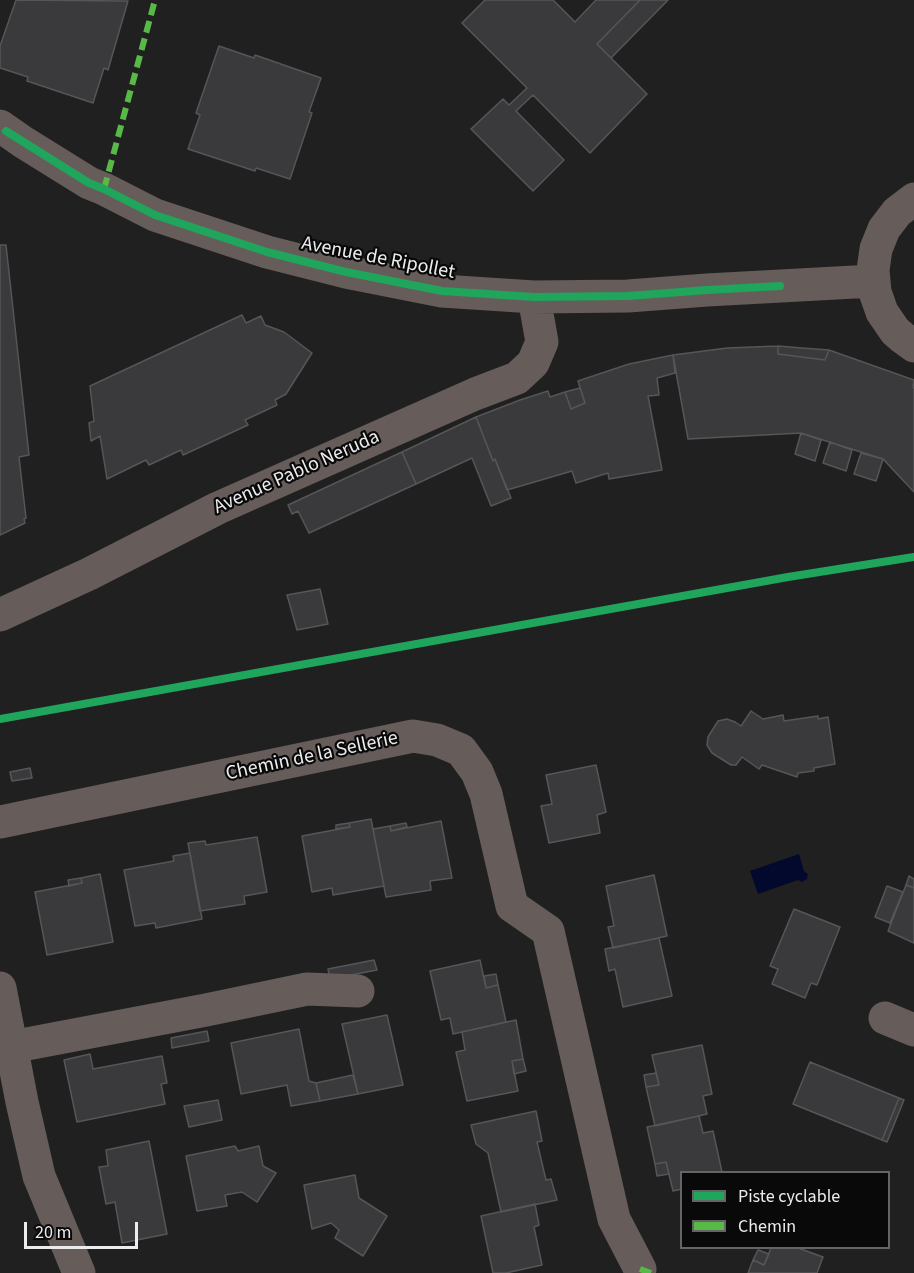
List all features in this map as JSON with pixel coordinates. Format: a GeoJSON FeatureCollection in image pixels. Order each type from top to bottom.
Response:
{"type":"FeatureCollection","features":[{"type":"Feature","properties":{"kind":"street","name":"Avenue de Ripollet"},"geometry":{"type":"LineString","coordinates":[[0,126],[89,183],[155,215],[267,252],[346,272],[442,291],[534,297],[628,296],[873,281]]}},
{"type":"Feature","properties":{"kind":"street"},"geometry":{"type":"LineString","coordinates":[[914,199],[897,212],[884,230],[876,249],[873,270],[878,303],[888,322],[914,346]]}},
{"type":"Feature","properties":{"kind":"street","name":"Avenue Pablo Neruda"},"geometry":{"type":"LineString","coordinates":[[0,615],[89,574],[218,508],[475,393],[517,378],[533,363],[542,342],[534,297]]}},
{"type":"Feature","properties":{"kind":"street","name":"Chemin de la Sellerie"},"geometry":{"type":"LineString","coordinates":[[0,822],[413,736],[437,740],[461,750],[477,771],[486,794],[512,906],[548,931],[614,1219],[640,1269]]}},
{"type":"Feature","properties":{"kind":"street"},"geometry":{"type":"LineString","coordinates":[[0,988],[39,1176],[79,1273]]}},
{"type":"Feature","properties":{"kind":"street"},"geometry":{"type":"LineString","coordinates":[[11,1047],[307,989],[358,991]]}},
{"type":"Feature","properties":{"kind":"water"},"geometry":{"type":"Polygon","coordinates":[[[799,854],[804,871],[808,874],[807,879],[758,894],[750,871],[799,854]]]}},
{"type":"Feature","properties":{"kind":"building"},"geometry":{"type":"Polygon","coordinates":[[[16,0],[128,1],[108,70],[104,68],[93,103],[27,81],[28,77],[0,68],[0,46],[16,0]]]}},
{"type":"Feature","properties":{"kind":"building"},"geometry":{"type":"Polygon","coordinates":[[[485,0],[553,0],[575,22],[596,0],[640,0],[597,44],[647,94],[590,153],[533,95],[516,111],[564,160],[533,191],[471,129],[503,99],[509,105],[527,88],[462,23],[485,0]]]}},
{"type":"Feature","properties":{"kind":"building"},"geometry":{"type":"Polygon","coordinates":[[[640,0],[668,0],[611,58],[597,44],[640,0]]]}},
{"type":"Feature","properties":{"kind":"building"},"geometry":{"type":"Polygon","coordinates":[[[219,46],[254,58],[255,55],[321,78],[290,179],[256,168],[255,171],[188,149],[200,115],[196,113],[219,46]]]}},
{"type":"Feature","properties":{"kind":"building"},"geometry":{"type":"Polygon","coordinates":[[[0,245],[6,245],[29,455],[19,457],[25,523],[0,535],[0,245]]]}},
{"type":"Feature","properties":{"kind":"building"},"geometry":{"type":"Polygon","coordinates":[[[242,315],[246,323],[261,316],[265,325],[284,332],[312,353],[286,394],[275,400],[277,405],[245,420],[248,425],[183,455],[181,450],[149,465],[146,460],[107,479],[100,436],[91,441],[89,423],[94,421],[90,386],[242,315]]]}},
{"type":"Feature","properties":{"kind":"building"},"geometry":{"type":"Polygon","coordinates":[[[778,346],[829,350],[825,360],[778,354],[778,346]]]}},
{"type":"Feature","properties":{"kind":"building"},"geometry":{"type":"Polygon","coordinates":[[[778,346],[778,354],[825,360],[829,350],[914,380],[914,492],[883,459],[801,433],[688,439],[673,355],[727,348],[778,346]]]}},
{"type":"Feature","properties":{"kind":"building"},"geometry":{"type":"Polygon","coordinates":[[[673,355],[675,373],[657,378],[659,395],[648,396],[662,470],[609,479],[608,473],[576,483],[572,471],[507,490],[476,417],[548,391],[550,397],[565,392],[571,409],[585,403],[578,381],[629,364],[673,355]]]}},
{"type":"Feature","properties":{"kind":"building"},"geometry":{"type":"Polygon","coordinates":[[[580,388],[585,403],[571,409],[565,392],[580,388]]]}},
{"type":"Feature","properties":{"kind":"building"},"geometry":{"type":"Polygon","coordinates":[[[476,417],[493,461],[495,459],[511,498],[491,506],[472,458],[416,484],[402,452],[476,417]]]}},
{"type":"Feature","properties":{"kind":"building"},"geometry":{"type":"Polygon","coordinates":[[[801,433],[821,440],[815,461],[795,454],[801,433]]]}},
{"type":"Feature","properties":{"kind":"building"},"geometry":{"type":"Polygon","coordinates":[[[830,442],[852,450],[846,471],[823,463],[830,442]]]}},
{"type":"Feature","properties":{"kind":"building"},"geometry":{"type":"Polygon","coordinates":[[[402,452],[416,484],[309,533],[298,511],[292,514],[288,505],[402,452]]]}},
{"type":"Feature","properties":{"kind":"building"},"geometry":{"type":"Polygon","coordinates":[[[861,453],[883,459],[876,481],[854,474],[861,453]]]}},
{"type":"Feature","properties":{"kind":"building"},"geometry":{"type":"Polygon","coordinates":[[[320,589],[328,624],[297,630],[287,595],[320,589]]]}},
{"type":"Feature","properties":{"kind":"building"},"geometry":{"type":"Polygon","coordinates":[[[751,711],[763,719],[783,715],[784,721],[818,716],[818,719],[828,717],[835,764],[814,768],[814,771],[798,773],[797,777],[762,765],[759,769],[742,757],[736,765],[731,765],[712,753],[707,745],[708,737],[718,721],[727,719],[741,726],[751,711]]]}},
{"type":"Feature","properties":{"kind":"building"},"geometry":{"type":"Polygon","coordinates":[[[596,765],[606,812],[597,815],[600,833],[549,843],[541,806],[552,804],[546,775],[596,765]]]}},
{"type":"Feature","properties":{"kind":"building"},"geometry":{"type":"Polygon","coordinates":[[[30,768],[32,778],[12,781],[10,772],[30,768]]]}},
{"type":"Feature","properties":{"kind":"building"},"geometry":{"type":"Polygon","coordinates":[[[371,819],[384,886],[333,895],[332,888],[312,892],[302,836],[350,827],[349,823],[371,819]]]}},
{"type":"Feature","properties":{"kind":"building"},"geometry":{"type":"Polygon","coordinates":[[[441,821],[452,878],[430,881],[431,890],[386,897],[373,829],[390,826],[391,831],[441,821]]]}},
{"type":"Feature","properties":{"kind":"building"},"geometry":{"type":"Polygon","coordinates":[[[349,823],[350,827],[336,829],[336,825],[349,823]]]}},
{"type":"Feature","properties":{"kind":"building"},"geometry":{"type":"Polygon","coordinates":[[[406,823],[407,827],[391,831],[390,826],[406,823]]]}},
{"type":"Feature","properties":{"kind":"building"},"geometry":{"type":"Polygon","coordinates":[[[257,837],[267,892],[244,896],[245,904],[200,911],[188,843],[205,841],[206,845],[257,837]]]}},
{"type":"Feature","properties":{"kind":"building"},"geometry":{"type":"Polygon","coordinates":[[[190,853],[202,919],[156,928],[155,923],[135,926],[124,870],[174,861],[173,856],[190,853]]]}},
{"type":"Feature","properties":{"kind":"building"},"geometry":{"type":"Polygon","coordinates":[[[100,874],[113,942],[47,955],[35,892],[82,883],[81,878],[100,874]]]}},
{"type":"Feature","properties":{"kind":"building"},"geometry":{"type":"Polygon","coordinates":[[[654,875],[667,936],[613,948],[608,927],[614,926],[606,886],[654,875]]]}},
{"type":"Feature","properties":{"kind":"building"},"geometry":{"type":"Polygon","coordinates":[[[909,876],[914,879],[914,888],[906,885],[909,876]]]}},
{"type":"Feature","properties":{"kind":"building"},"geometry":{"type":"Polygon","coordinates":[[[81,878],[82,883],[69,886],[68,880],[81,878]]]}},
{"type":"Feature","properties":{"kind":"building"},"geometry":{"type":"Polygon","coordinates":[[[906,885],[914,888],[914,943],[888,931],[906,885]]]}},
{"type":"Feature","properties":{"kind":"building"},"geometry":{"type":"Polygon","coordinates":[[[887,886],[903,892],[890,923],[875,917],[887,886]]]}},
{"type":"Feature","properties":{"kind":"building"},"geometry":{"type":"Polygon","coordinates":[[[794,909],[840,927],[817,985],[811,983],[805,998],[772,984],[778,969],[770,966],[794,909]]]}},
{"type":"Feature","properties":{"kind":"building"},"geometry":{"type":"Polygon","coordinates":[[[659,938],[672,996],[623,1007],[615,969],[609,971],[605,949],[659,938]]]}},
{"type":"Feature","properties":{"kind":"building"},"geometry":{"type":"Polygon","coordinates":[[[374,960],[377,970],[330,979],[328,969],[374,960]]]}},
{"type":"Feature","properties":{"kind":"building"},"geometry":{"type":"Polygon","coordinates":[[[480,960],[486,988],[498,985],[506,1022],[453,1034],[450,1018],[441,1020],[430,971],[480,960]]]}},
{"type":"Feature","properties":{"kind":"building"},"geometry":{"type":"Polygon","coordinates":[[[496,974],[498,985],[486,988],[484,976],[496,974]]]}},
{"type":"Feature","properties":{"kind":"building"},"geometry":{"type":"Polygon","coordinates":[[[387,1015],[403,1085],[358,1094],[342,1024],[387,1015]]]}},
{"type":"Feature","properties":{"kind":"building"},"geometry":{"type":"Polygon","coordinates":[[[516,1020],[523,1059],[512,1061],[518,1091],[467,1101],[456,1052],[465,1050],[462,1032],[516,1020]]]}},
{"type":"Feature","properties":{"kind":"building"},"geometry":{"type":"Polygon","coordinates":[[[299,1029],[309,1081],[316,1083],[320,1101],[291,1106],[287,1085],[241,1094],[231,1043],[299,1029]]]}},
{"type":"Feature","properties":{"kind":"building"},"geometry":{"type":"Polygon","coordinates":[[[207,1031],[209,1041],[172,1048],[171,1038],[207,1031]]]}},
{"type":"Feature","properties":{"kind":"building"},"geometry":{"type":"Polygon","coordinates":[[[702,1045],[712,1094],[703,1096],[707,1114],[655,1126],[646,1087],[659,1085],[652,1055],[702,1045]]]}},
{"type":"Feature","properties":{"kind":"building"},"geometry":{"type":"Polygon","coordinates":[[[90,1054],[93,1069],[162,1056],[167,1083],[161,1084],[165,1104],[77,1122],[64,1060],[90,1054]]]}},
{"type":"Feature","properties":{"kind":"building"},"geometry":{"type":"Polygon","coordinates":[[[523,1059],[526,1071],[514,1074],[512,1061],[523,1059]]]}},
{"type":"Feature","properties":{"kind":"building"},"geometry":{"type":"Polygon","coordinates":[[[810,1062],[899,1098],[882,1140],[793,1104],[810,1062]]]}},
{"type":"Feature","properties":{"kind":"building"},"geometry":{"type":"Polygon","coordinates":[[[656,1073],[659,1085],[646,1087],[644,1075],[656,1073]]]}},
{"type":"Feature","properties":{"kind":"building"},"geometry":{"type":"Polygon","coordinates":[[[353,1075],[358,1094],[320,1101],[316,1083],[353,1075]]]}},
{"type":"Feature","properties":{"kind":"building"},"geometry":{"type":"Polygon","coordinates":[[[899,1098],[904,1100],[887,1142],[882,1140],[899,1098]]]}},
{"type":"Feature","properties":{"kind":"building"},"geometry":{"type":"Polygon","coordinates":[[[218,1100],[222,1120],[189,1127],[184,1106],[218,1100]]]}},
{"type":"Feature","properties":{"kind":"building"},"geometry":{"type":"Polygon","coordinates":[[[536,1111],[542,1141],[537,1142],[546,1180],[551,1179],[557,1200],[501,1212],[488,1153],[476,1144],[471,1125],[536,1111]]]}},
{"type":"Feature","properties":{"kind":"building"},"geometry":{"type":"Polygon","coordinates":[[[699,1116],[703,1133],[713,1131],[722,1171],[680,1171],[680,1189],[673,1191],[666,1162],[655,1164],[647,1127],[699,1116]]]}},
{"type":"Feature","properties":{"kind":"building"},"geometry":{"type":"Polygon","coordinates":[[[149,1141],[167,1234],[122,1243],[115,1202],[106,1204],[99,1167],[108,1166],[106,1150],[149,1141]]]}},
{"type":"Feature","properties":{"kind":"building"},"geometry":{"type":"Polygon","coordinates":[[[235,1146],[238,1151],[259,1146],[263,1166],[276,1173],[257,1202],[242,1192],[225,1195],[227,1206],[197,1211],[186,1156],[235,1146]]]}},
{"type":"Feature","properties":{"kind":"building"},"geometry":{"type":"Polygon","coordinates":[[[666,1162],[669,1174],[657,1176],[655,1164],[666,1162]]]}},
{"type":"Feature","properties":{"kind":"building"},"geometry":{"type":"Polygon","coordinates":[[[355,1175],[359,1198],[387,1216],[363,1256],[335,1238],[339,1230],[331,1223],[312,1229],[304,1185],[355,1175]]]}},
{"type":"Feature","properties":{"kind":"building"},"geometry":{"type":"Polygon","coordinates":[[[535,1204],[539,1225],[534,1227],[542,1265],[506,1273],[493,1273],[481,1216],[535,1204]]]}},
{"type":"Feature","properties":{"kind":"building"},"geometry":{"type":"Polygon","coordinates":[[[771,1249],[801,1249],[823,1257],[817,1273],[748,1273],[753,1260],[764,1265],[771,1249]]]}},
{"type":"Feature","properties":{"kind":"building"},"geometry":{"type":"Polygon","coordinates":[[[758,1250],[769,1254],[764,1265],[753,1260],[758,1250]]]}},
{"type":"Feature","properties":{"kind":"marked path"},"geometry":{"type":"LineString","coordinates":[[104,189],[155,0]]}},
{"type":"Feature","properties":{"kind":"marked path"},"geometry":{"type":"LineString","coordinates":[[640,1269],[651,1273]]}},
{"type":"Feature","properties":{"kind":"cycle path"},"geometry":{"type":"LineString","coordinates":[[6,131],[89,183],[155,215],[267,252],[346,272],[442,291],[534,297],[628,296],[780,286]]}},
{"type":"Feature","properties":{"kind":"cycle path"},"geometry":{"type":"LineString","coordinates":[[0,719],[788,577],[914,557]]}}]}
